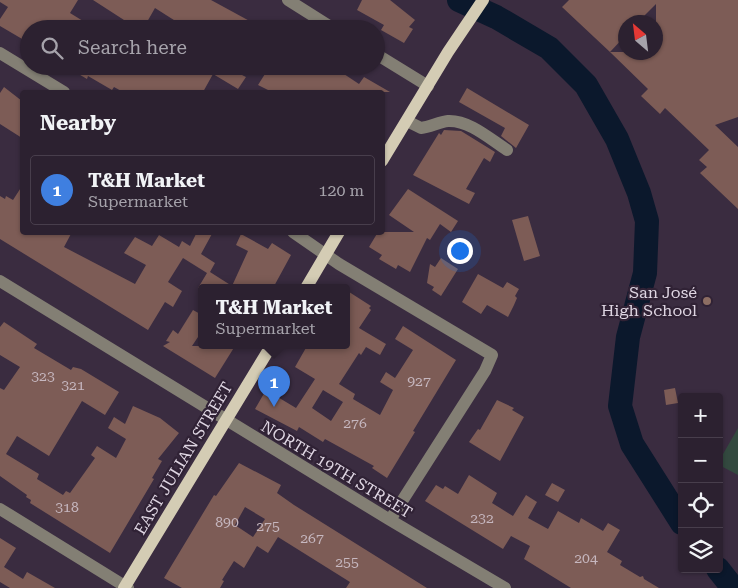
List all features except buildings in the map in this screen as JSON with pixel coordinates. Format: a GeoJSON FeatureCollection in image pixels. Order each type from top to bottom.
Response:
{"type":"FeatureCollection","features":[{"type":"Feature","properties":{"kind":"main road"},"geometry":{"type":"LineString","coordinates":[[385,156],[448,52],[483,0]]}},
{"type":"Feature","properties":{"kind":"main road"},"geometry":{"type":"LineString","coordinates":[[308,284],[338,235]]}},
{"type":"Feature","properties":{"kind":"main road","name":"EAST JULIAN STREET"},"geometry":{"type":"LineString","coordinates":[[126,587],[269,349]]}},
{"type":"Feature","properties":{"kind":"street"},"geometry":{"type":"LineString","coordinates":[[288,0],[320,20]]}},
{"type":"Feature","properties":{"kind":"street"},"geometry":{"type":"LineString","coordinates":[[0,53],[20,65]]}},
{"type":"Feature","properties":{"kind":"street"},"geometry":{"type":"LineString","coordinates":[[385,60],[428,86]]}},
{"type":"Feature","properties":{"kind":"street"},"geometry":{"type":"LineString","coordinates":[[36,75],[61,90]]}},
{"type":"Feature","properties":{"kind":"street"},"geometry":{"type":"LineString","coordinates":[[407,121],[421,128],[445,121],[457,122],[471,127],[507,150]]}},
{"type":"Feature","properties":{"kind":"street"},"geometry":{"type":"LineString","coordinates":[[297,235],[339,264],[492,355],[485,371],[390,520]]}},
{"type":"Feature","properties":{"kind":"street","name":"NORTH 19TH STREET"},"geometry":{"type":"LineString","coordinates":[[0,281],[390,520],[506,588]]}},
{"type":"Feature","properties":{"kind":"street"},"geometry":{"type":"LineString","coordinates":[[0,509],[126,587]]}},
{"type":"Feature","properties":{"kind":"green space"},"geometry":{"type":"Polygon","coordinates":[[[738,428],[738,475],[723,467],[723,454],[738,428]]]}},
{"type":"Feature","properties":{"kind":"waterway"},"geometry":{"type":"LineString","coordinates":[[459,0],[496,17],[549,48],[586,85],[617,139],[639,193],[647,221],[645,273],[628,337],[620,406],[632,444],[678,517]]}},
{"type":"Feature","properties":{"kind":"waterway"},"geometry":{"type":"LineString","coordinates":[[721,573],[733,588]]}},
{"type":"Feature","properties":{"kind":"place","name":"San José High School"},"geometry":{"type":"Point","coordinates":[707,301]}},
{"type":"Feature","properties":{"kind":"place","name":"T&H Market"},"geometry":{"type":"Point","coordinates":[274,407]}}]}
